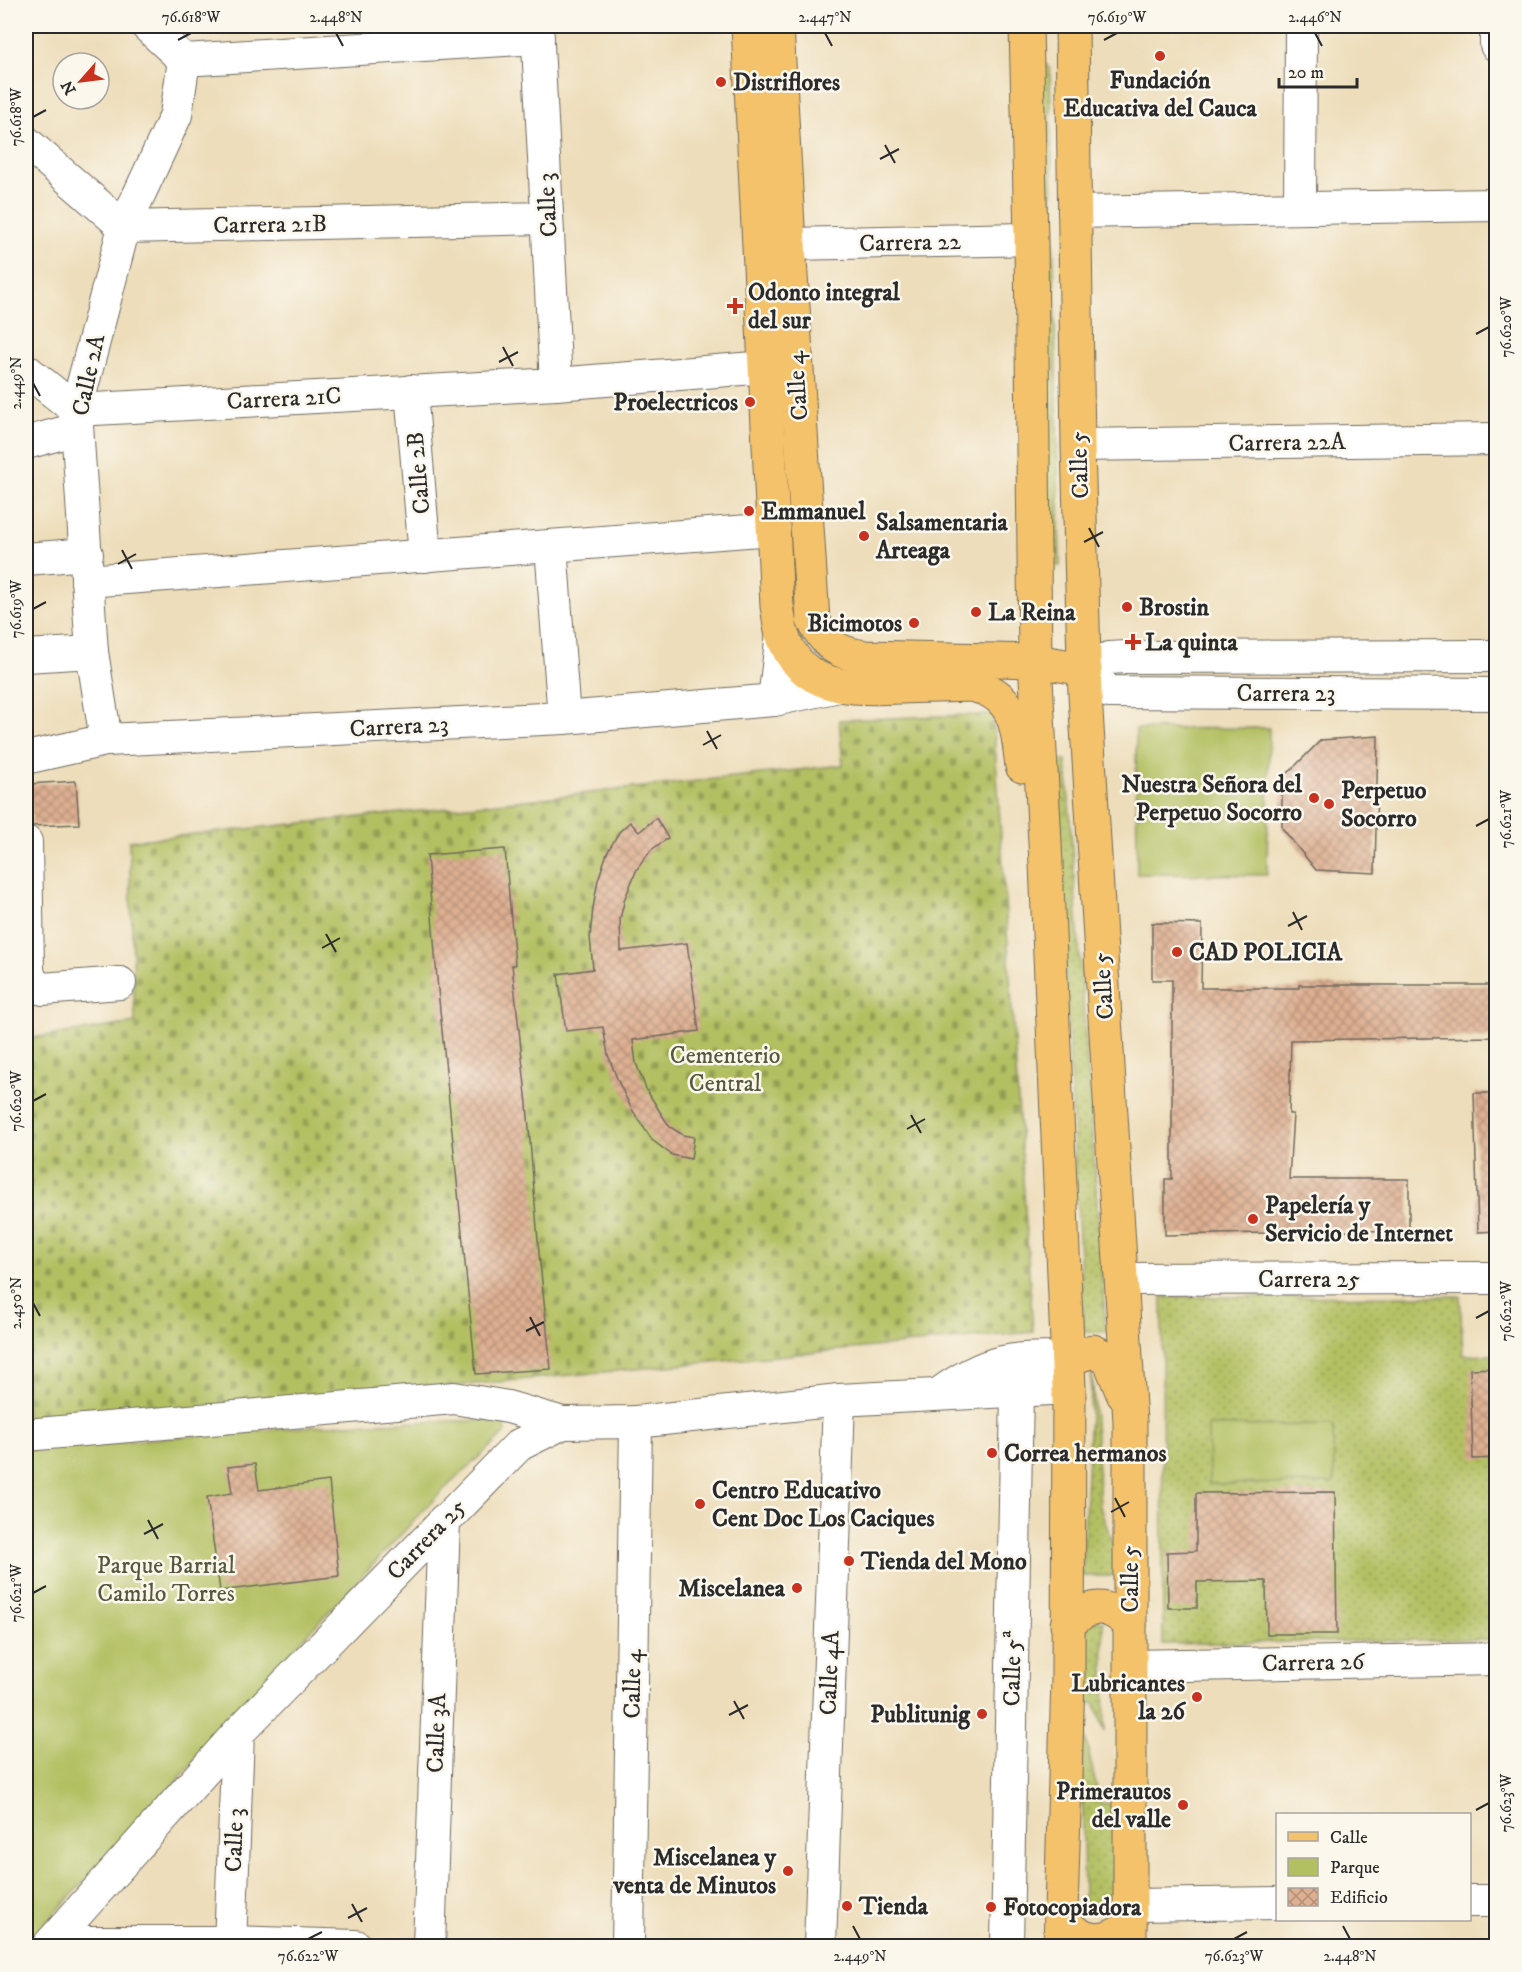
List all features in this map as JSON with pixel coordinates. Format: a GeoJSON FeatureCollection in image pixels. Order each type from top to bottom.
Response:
{"type":"FeatureCollection","features":[{"type":"Feature","properties":{"kind":"main road","name":"Calle 4"},"geometry":{"type":"LineString","coordinates":[[748,26],[777,606],[782,633]]}},
{"type":"Feature","properties":{"kind":"main road","name":"Calle 4"},"geometry":{"type":"LineString","coordinates":[[777,26],[813,620],[822,637],[832,647],[846,654],[866,657],[1035,661]]}},
{"type":"Feature","properties":{"kind":"main road","name":"Calle 5"},"geometry":{"type":"LineString","coordinates":[[1026,26],[1031,239],[1035,661],[1046,842],[1068,1373],[1067,1625],[1061,1932]]}},
{"type":"Feature","properties":{"kind":"main road"},"geometry":{"type":"LineString","coordinates":[[1037,26],[1073,105]]}},
{"type":"Feature","properties":{"kind":"main road","name":"Calle 5"},"geometry":{"type":"LineString","coordinates":[[1072,26],[1078,445],[1086,718],[1130,1422],[1130,1925]]}},
{"type":"Feature","properties":{"kind":"main road"},"geometry":{"type":"LineString","coordinates":[[752,99],[784,163]]}},
{"type":"Feature","properties":{"kind":"main road","name":"Carrera 23"},"geometry":{"type":"LineString","coordinates":[[782,633],[792,654],[805,668],[822,680],[839,686],[858,689],[970,685],[983,687],[997,694],[1013,714]]}},
{"type":"Feature","properties":{"kind":"main road"},"geometry":{"type":"LineString","coordinates":[[1035,661],[1085,669]]}},
{"type":"Feature","properties":{"kind":"main road","name":"Calle 5"},"geometry":{"type":"LineString","coordinates":[[1013,714],[1025,788],[1046,842]]}},
{"type":"Feature","properties":{"kind":"main road"},"geometry":{"type":"LineString","coordinates":[[1068,1373],[1093,1351],[1110,1359],[1130,1422]]}},
{"type":"Feature","properties":{"kind":"main road"},"geometry":{"type":"LineString","coordinates":[[1067,1625],[1081,1612],[1098,1607],[1116,1612],[1130,1624]]}},
{"type":"Feature","properties":{"kind":"main road"},"geometry":{"type":"LineString","coordinates":[[1061,1932],[1070,1928],[1081,1936],[1094,1940],[1107,1939],[1120,1934],[1130,1925]]}},
{"type":"Feature","properties":{"kind":"street"},"geometry":{"type":"LineString","coordinates":[[147,26],[184,60],[537,32]]}},
{"type":"Feature","properties":{"kind":"street"},"geometry":{"type":"LineString","coordinates":[[1300,208],[1301,26]]}},
{"type":"Feature","properties":{"kind":"street"},"geometry":{"type":"LineString","coordinates":[[1496,26],[1497,45]]}},
{"type":"Feature","properties":{"kind":"street","name":"Calle 3"},"geometry":{"type":"LineString","coordinates":[[537,32],[556,384]]}},
{"type":"Feature","properties":{"kind":"street","name":"Calle 2A"},"geometry":{"type":"LineString","coordinates":[[106,740],[92,652],[77,420],[124,227],[176,115],[184,60]]}},
{"type":"Feature","properties":{"kind":"street"},"geometry":{"type":"LineString","coordinates":[[26,142],[124,227]]}},
{"type":"Feature","properties":{"kind":"street"},"geometry":{"type":"LineString","coordinates":[[1074,212],[1497,205]]}},
{"type":"Feature","properties":{"kind":"street","name":"Carrera 21B"},"geometry":{"type":"LineString","coordinates":[[124,227],[547,218]]}},
{"type":"Feature","properties":{"kind":"street","name":"Carrera 22"},"geometry":{"type":"LineString","coordinates":[[789,244],[1031,239]]}},
{"type":"Feature","properties":{"kind":"street","name":"Carrera 21C"},"geometry":{"type":"LineString","coordinates":[[26,443],[77,420],[411,391],[556,384],[766,367]]}},
{"type":"Feature","properties":{"kind":"street"},"geometry":{"type":"LineString","coordinates":[[26,370],[77,420]]}},
{"type":"Feature","properties":{"kind":"street","name":"Calle 2B"},"geometry":{"type":"LineString","coordinates":[[411,391],[425,555]]}},
{"type":"Feature","properties":{"kind":"street","name":"Carrera 22A"},"geometry":{"type":"LineString","coordinates":[[1078,445],[1497,439]]}},
{"type":"Feature","properties":{"kind":"street"},"geometry":{"type":"LineString","coordinates":[[26,559],[87,567],[425,555],[774,529]]}},
{"type":"Feature","properties":{"kind":"street"},"geometry":{"type":"LineString","coordinates":[[551,546],[564,718]]}},
{"type":"Feature","properties":{"kind":"street"},"geometry":{"type":"LineString","coordinates":[[774,700],[782,633]]}},
{"type":"Feature","properties":{"kind":"street"},"geometry":{"type":"LineString","coordinates":[[26,656],[92,652]]}},
{"type":"Feature","properties":{"kind":"street","name":"Carrera 23"},"geometry":{"type":"LineString","coordinates":[[1497,656],[1126,657],[1108,658],[1085,669],[1109,692],[1497,694]]}},
{"type":"Feature","properties":{"kind":"street","name":"Carrera 23"},"geometry":{"type":"LineString","coordinates":[[26,758],[106,740],[564,718],[774,700],[839,686]]}},
{"type":"Feature","properties":{"kind":"street"},"geometry":{"type":"LineString","coordinates":[[26,842],[27,970],[32,982],[42,988],[120,984]]}},
{"type":"Feature","properties":{"kind":"street","name":"Carrera 25"},"geometry":{"type":"LineString","coordinates":[[1121,1279],[1497,1278]]}},
{"type":"Feature","properties":{"kind":"street"},"geometry":{"type":"LineString","coordinates":[[937,1395],[965,1375],[997,1362],[1030,1357],[1068,1373]]}},
{"type":"Feature","properties":{"kind":"street","name":"Carrera 25"},"geometry":{"type":"LineString","coordinates":[[50,1944],[238,1733],[519,1445],[563,1423],[636,1422],[839,1400],[1017,1390],[1068,1373]]}},
{"type":"Feature","properties":{"kind":"street","name":"Calle 5ª"},"geometry":{"type":"LineString","coordinates":[[1007,1947],[1017,1390]]}},
{"type":"Feature","properties":{"kind":"street"},"geometry":{"type":"LineString","coordinates":[[26,1435],[454,1398],[508,1407],[563,1423]]}},
{"type":"Feature","properties":{"kind":"street","name":"Calle 4A"},"geometry":{"type":"LineString","coordinates":[[820,1947],[839,1400]]}},
{"type":"Feature","properties":{"kind":"street","name":"Calle 4"},"geometry":{"type":"LineString","coordinates":[[628,1947],[636,1422]]}},
{"type":"Feature","properties":{"kind":"street","name":"Calle 3A"},"geometry":{"type":"LineString","coordinates":[[429,1947],[444,1520]]}},
{"type":"Feature","properties":{"kind":"street","name":"Carrera 26"},"geometry":{"type":"LineString","coordinates":[[1130,1666],[1497,1659]]}},
{"type":"Feature","properties":{"kind":"street","name":"Calle 3"},"geometry":{"type":"LineString","coordinates":[[230,1944],[238,1733]]}},
{"type":"Feature","properties":{"kind":"street"},"geometry":{"type":"LineString","coordinates":[[1471,1901],[1497,1900]]}},
{"type":"Feature","properties":{"kind":"street"},"geometry":{"type":"LineString","coordinates":[[1130,1925],[1276,1903]]}},
{"type":"Feature","properties":{"kind":"street"},"geometry":{"type":"LineString","coordinates":[[50,1944],[356,1947]]}},
{"type":"Feature","properties":{"kind":"green space"},"geometry":{"type":"Polygon","coordinates":[[[1040,58],[1050,69],[1060,566],[1044,564],[1040,58]]]}},
{"type":"Feature","properties":{"kind":"green space","name":"Cementerio Central"},"geometry":{"type":"Polygon","coordinates":[[[993,714],[1033,1332],[26,1426],[26,1039],[135,1023],[129,841],[843,765],[839,720],[993,714]]]}},
{"type":"Feature","properties":{"kind":"green space"},"geometry":{"type":"Polygon","coordinates":[[[1269,728],[1267,875],[1137,874],[1136,729],[1269,728]]]}},
{"type":"Feature","properties":{"kind":"green space"},"geometry":{"type":"Polygon","coordinates":[[[1066,760],[1106,1332],[1084,1332],[1054,762],[1066,760]]]}},
{"type":"Feature","properties":{"kind":"green space"},"geometry":{"type":"Polygon","coordinates":[[[1460,1296],[1463,1355],[1496,1355],[1496,1639],[1163,1644],[1162,1297],[1460,1296]]]}},
{"type":"Feature","properties":{"kind":"green space"},"geometry":{"type":"Polygon","coordinates":[[[1092,1373],[1100,1507],[1115,1550],[1112,1576],[1082,1576],[1092,1373]]]}},
{"type":"Feature","properties":{"kind":"green space","name":"Parque Barrial Camilo Torres"},"geometry":{"type":"Polygon","coordinates":[[[489,1420],[504,1423],[506,1432],[439,1494],[259,1686],[240,1712],[26,1945],[26,1449],[341,1424],[489,1420]]]}},
{"type":"Feature","properties":{"kind":"green space"},"geometry":{"type":"Polygon","coordinates":[[[1333,1425],[1334,1483],[1209,1484],[1208,1426],[1333,1425]]]}},
{"type":"Feature","properties":{"kind":"green space"},"geometry":{"type":"Polygon","coordinates":[[[1083,1621],[1103,1621],[1105,1732],[1095,1703],[1079,1704],[1083,1621]]]}},
{"type":"Feature","properties":{"kind":"green space"},"geometry":{"type":"Polygon","coordinates":[[[1082,1724],[1100,1803],[1115,1804],[1113,1913],[1084,1911],[1082,1724]]]}},
{"type":"Feature","properties":{"kind":"building","name":"Perpetuo Socorro"},"geometry":{"type":"Polygon","coordinates":[[[1378,736],[1375,873],[1316,870],[1282,828],[1282,779],[1321,740],[1378,736]]]}},
{"type":"Feature","properties":{"kind":"building"},"geometry":{"type":"Polygon","coordinates":[[[76,781],[79,824],[32,826],[29,784],[76,781]]]}},
{"type":"Feature","properties":{"kind":"building"},"geometry":{"type":"Polygon","coordinates":[[[656,818],[668,838],[651,850],[637,869],[625,898],[620,919],[621,951],[687,943],[699,1031],[633,1040],[636,1063],[646,1089],[660,1112],[670,1127],[683,1135],[694,1137],[691,1159],[672,1155],[652,1140],[631,1108],[618,1081],[608,1055],[603,1027],[566,1031],[558,974],[593,969],[590,937],[593,908],[598,880],[607,853],[619,832],[630,822],[639,832],[656,818]]]}},
{"type":"Feature","properties":{"kind":"building"},"geometry":{"type":"Polygon","coordinates":[[[505,849],[515,965],[512,965],[551,1369],[476,1374],[427,855],[505,849]]]}},
{"type":"Feature","properties":{"kind":"building"},"geometry":{"type":"Polygon","coordinates":[[[1152,923],[1202,924],[1201,988],[1299,988],[1299,985],[1497,985],[1497,1037],[1291,1040],[1289,1114],[1293,1114],[1289,1179],[1409,1179],[1409,1230],[1165,1235],[1165,1179],[1172,1179],[1172,980],[1152,980],[1152,923]]]}},
{"type":"Feature","properties":{"kind":"building"},"geometry":{"type":"Polygon","coordinates":[[[1474,1093],[1497,1093],[1497,1231],[1478,1232],[1474,1093]]]}},
{"type":"Feature","properties":{"kind":"building"},"geometry":{"type":"Polygon","coordinates":[[[1497,1368],[1497,1458],[1473,1459],[1470,1369],[1497,1368]]]}},
{"type":"Feature","properties":{"kind":"building"},"geometry":{"type":"Polygon","coordinates":[[[255,1464],[259,1490],[329,1481],[339,1576],[220,1591],[207,1497],[232,1493],[228,1467],[255,1464]]]}},
{"type":"Feature","properties":{"kind":"building"},"geometry":{"type":"Polygon","coordinates":[[[1335,1492],[1337,1634],[1267,1634],[1266,1581],[1197,1582],[1197,1608],[1168,1608],[1167,1552],[1196,1551],[1196,1493],[1335,1492]]]}},
{"type":"Feature","properties":{"kind":"place","name":"Fundación Educativa del Cauca"},"geometry":{"type":"Point","coordinates":[1160,56]}},
{"type":"Feature","properties":{"kind":"place","name":"Distriflores"},"geometry":{"type":"Point","coordinates":[721,82]}},
{"type":"Feature","properties":{"kind":"place","name":"Odonto integral del sur"},"geometry":{"type":"Point","coordinates":[735,306]}},
{"type":"Feature","properties":{"kind":"place","name":"Proelectricos"},"geometry":{"type":"Point","coordinates":[750,402]}},
{"type":"Feature","properties":{"kind":"place","name":"Emmanuel"},"geometry":{"type":"Point","coordinates":[749,511]}},
{"type":"Feature","properties":{"kind":"place","name":"Salsamentaria Arteaga"},"geometry":{"type":"Point","coordinates":[864,536]}},
{"type":"Feature","properties":{"kind":"place","name":"Brostin"},"geometry":{"type":"Point","coordinates":[1127,607]}},
{"type":"Feature","properties":{"kind":"place","name":"La Reina"},"geometry":{"type":"Point","coordinates":[976,612]}},
{"type":"Feature","properties":{"kind":"place","name":"Bicimotos"},"geometry":{"type":"Point","coordinates":[914,623]}},
{"type":"Feature","properties":{"kind":"place","name":"La quinta"},"geometry":{"type":"Point","coordinates":[1133,642]}},
{"type":"Feature","properties":{"kind":"place","name":"Nuestra Señora del Perpetuo Socorro"},"geometry":{"type":"Point","coordinates":[1314,798]}},
{"type":"Feature","properties":{"kind":"place","name":"Perpetuo Socorro"},"geometry":{"type":"Point","coordinates":[1329,804]}},
{"type":"Feature","properties":{"kind":"place","name":"CAD POLICIA"},"geometry":{"type":"Point","coordinates":[1177,952]}},
{"type":"Feature","properties":{"kind":"place","name":"Papelería y Servicio de Internet"},"geometry":{"type":"Point","coordinates":[1253,1219]}},
{"type":"Feature","properties":{"kind":"place","name":"Correa hermanos"},"geometry":{"type":"Point","coordinates":[992,1453]}},
{"type":"Feature","properties":{"kind":"place","name":"Centro Educativo Cent Doc Los Caciques"},"geometry":{"type":"Point","coordinates":[700,1504]}},
{"type":"Feature","properties":{"kind":"place","name":"Tienda del Mono"},"geometry":{"type":"Point","coordinates":[849,1561]}},
{"type":"Feature","properties":{"kind":"place","name":"Miscelanea"},"geometry":{"type":"Point","coordinates":[797,1588]}},
{"type":"Feature","properties":{"kind":"place","name":"Lubricantes la 26"},"geometry":{"type":"Point","coordinates":[1197,1697]}},
{"type":"Feature","properties":{"kind":"place","name":"Publitunig"},"geometry":{"type":"Point","coordinates":[982,1714]}},
{"type":"Feature","properties":{"kind":"place","name":"Primerautos del valle"},"geometry":{"type":"Point","coordinates":[1183,1805]}},
{"type":"Feature","properties":{"kind":"place","name":"Miscelanea y venta de Minutos"},"geometry":{"type":"Point","coordinates":[788,1871]}},
{"type":"Feature","properties":{"kind":"place","name":"Tienda"},"geometry":{"type":"Point","coordinates":[847,1906]}},
{"type":"Feature","properties":{"kind":"place","name":"Fotocopiadora"},"geometry":{"type":"Point","coordinates":[991,1907]}}]}
